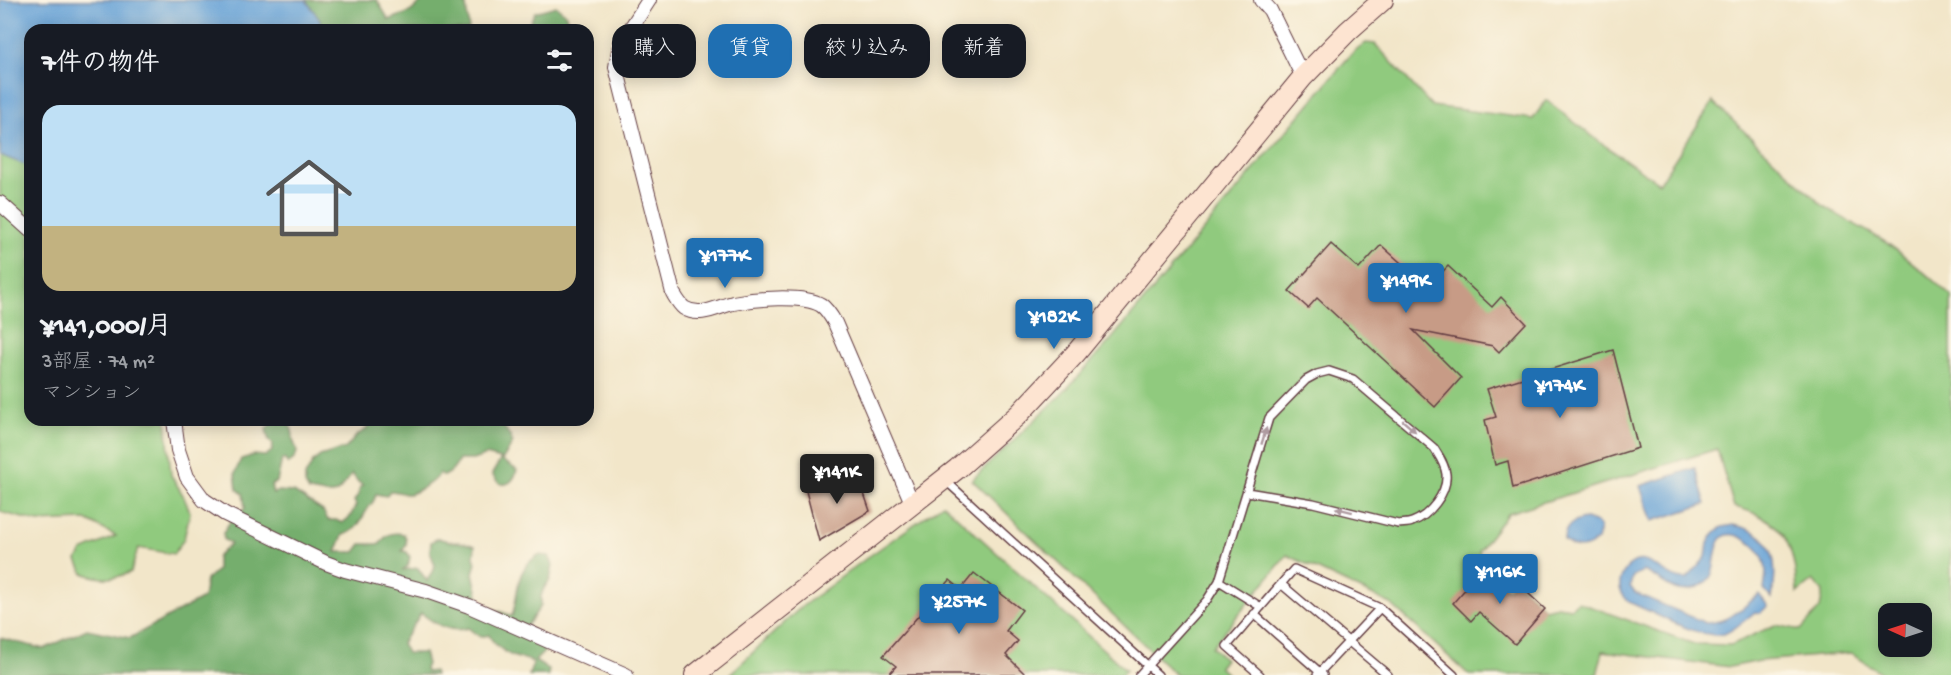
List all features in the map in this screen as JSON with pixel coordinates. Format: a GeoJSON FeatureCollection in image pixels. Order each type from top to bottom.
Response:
{"type":"FeatureCollection","features":[{"type":"Feature","properties":{"kind":"street"},"geometry":{"type":"LineString","coordinates":[[649,0],[620,45],[616,67],[673,293],[684,308],[696,312],[707,312],[748,300],[768,299],[813,302],[825,309],[835,323],[913,505]]}},
{"type":"Feature","properties":{"kind":"street"},"geometry":{"type":"LineString","coordinates":[[1261,0],[1275,19],[1304,77]]}},
{"type":"Feature","properties":{"kind":"street"},"geometry":{"type":"LineString","coordinates":[[694,675],[913,505],[992,440],[1048,385],[1304,77],[1348,31],[1383,0]]}},
{"type":"Feature","properties":{"kind":"street"},"geometry":{"type":"LineString","coordinates":[[0,203],[24,225]]}},
{"type":"Feature","properties":{"kind":"street"},"geometry":{"type":"LineString","coordinates":[[175,426],[177,450],[187,477],[204,500],[225,514],[326,563],[426,591],[469,606],[626,675]]}},
{"type":"Feature","properties":{"kind":"lane"},"geometry":{"type":"LineString","coordinates":[[1139,675],[1207,600],[1219,581],[1269,418],[1306,380],[1329,371],[1353,379],[1434,448],[1443,462],[1447,476],[1443,491],[1435,505],[1423,517],[1411,523],[1398,524],[1313,503],[1247,492]]}},
{"type":"Feature","properties":{"kind":"lane"},"geometry":{"type":"LineString","coordinates":[[944,480],[1158,675]]}},
{"type":"Feature","properties":{"kind":"lane"},"geometry":{"type":"LineString","coordinates":[[1260,675],[1227,646],[1294,569],[1380,608],[1454,675]]}},
{"type":"Feature","properties":{"kind":"lane"},"geometry":{"type":"LineString","coordinates":[[1219,581],[1261,607]]}},
{"type":"Feature","properties":{"kind":"lane"},"geometry":{"type":"LineString","coordinates":[[1281,584],[1388,675]]}},
{"type":"Feature","properties":{"kind":"lane"},"geometry":{"type":"LineString","coordinates":[[1254,615],[1320,674],[1380,608]]}},
{"type":"Feature","properties":{"kind":"green space"},"geometry":{"type":"Polygon","coordinates":[[[296,0],[377,0],[389,20],[410,12],[424,0],[462,0],[466,5],[468,24],[306,24],[296,0]]]}},
{"type":"Feature","properties":{"kind":"green space"},"geometry":{"type":"Polygon","coordinates":[[[556,6],[566,16],[568,24],[529,24],[535,12],[556,6]]]}},
{"type":"Feature","properties":{"kind":"green space"},"geometry":{"type":"Polygon","coordinates":[[[1366,43],[1375,44],[1432,106],[1533,119],[1546,100],[1597,140],[1659,183],[1713,102],[1821,204],[1891,246],[1951,296],[1951,675],[1884,675],[1851,653],[1760,661],[1730,667],[1603,651],[1597,675],[1469,675],[1391,604],[1287,555],[1212,647],[1225,659],[1219,667],[1228,675],[1176,675],[972,480],[1061,395],[1109,342],[1347,59],[1366,43]],[[1717,449],[1508,513],[1479,551],[1484,568],[1508,590],[1515,581],[1545,609],[1557,606],[1571,608],[1578,602],[1694,644],[1731,645],[1775,625],[1801,630],[1820,608],[1823,592],[1813,580],[1797,593],[1793,560],[1784,536],[1765,518],[1734,507],[1717,449]]]}},
{"type":"Feature","properties":{"kind":"green space"},"geometry":{"type":"Polygon","coordinates":[[[0,139],[24,145],[24,426],[167,426],[171,475],[190,512],[184,539],[174,554],[138,548],[131,572],[113,578],[101,578],[83,573],[77,560],[82,551],[116,536],[86,520],[38,522],[0,512],[0,139]]]}},
{"type":"Feature","properties":{"kind":"green space"},"geometry":{"type":"Polygon","coordinates":[[[269,426],[291,427],[297,452],[295,458],[288,464],[282,459],[277,482],[271,485],[273,494],[278,491],[294,492],[323,511],[328,520],[342,523],[350,517],[356,505],[354,501],[363,485],[352,474],[339,491],[331,494],[319,493],[309,491],[305,484],[305,476],[313,462],[320,456],[346,448],[357,435],[367,429],[367,426],[502,426],[508,433],[513,443],[502,460],[517,470],[513,480],[509,483],[502,484],[492,474],[501,459],[486,455],[473,460],[459,460],[449,473],[444,476],[440,473],[420,490],[410,494],[390,491],[386,496],[376,494],[359,524],[343,535],[336,552],[355,552],[361,544],[380,544],[390,534],[404,534],[406,543],[402,551],[407,552],[410,557],[408,566],[402,570],[418,568],[427,581],[435,566],[430,551],[431,542],[438,538],[475,546],[476,563],[473,573],[480,604],[512,616],[519,582],[525,568],[538,555],[549,556],[553,565],[550,580],[541,596],[541,606],[526,627],[546,639],[544,652],[535,661],[549,670],[548,675],[529,675],[533,663],[508,653],[496,645],[489,635],[480,637],[468,628],[449,629],[421,613],[402,643],[407,653],[424,653],[427,664],[426,672],[434,671],[435,675],[0,675],[0,638],[44,649],[87,629],[130,638],[203,598],[206,580],[217,570],[217,557],[231,543],[224,540],[223,533],[236,512],[239,514],[245,508],[243,494],[237,489],[235,473],[241,459],[254,455],[265,456],[272,451],[273,444],[269,441],[266,429],[269,426]]]}},
{"type":"Feature","properties":{"kind":"green space"},"geometry":{"type":"Polygon","coordinates":[[[943,504],[1126,670],[1121,675],[729,675],[800,608],[943,504]]]}},
{"type":"Feature","properties":{"kind":"water"},"geometry":{"type":"Polygon","coordinates":[[[0,0],[306,0],[320,20],[320,24],[24,24],[24,165],[0,155],[0,0]]]}},
{"type":"Feature","properties":{"kind":"water"},"geometry":{"type":"Polygon","coordinates":[[[1695,468],[1706,504],[1652,521],[1640,486],[1695,468]]]}},
{"type":"Feature","properties":{"kind":"water"},"geometry":{"type":"Polygon","coordinates":[[[1586,519],[1597,523],[1600,528],[1597,540],[1581,548],[1568,544],[1564,540],[1564,535],[1568,528],[1577,521],[1586,519]]]}},
{"type":"Feature","properties":{"kind":"water"},"geometry":{"type":"Polygon","coordinates":[[[1733,525],[1758,534],[1771,551],[1775,572],[1772,598],[1764,589],[1766,575],[1763,557],[1752,544],[1734,535],[1728,535],[1719,543],[1712,573],[1705,583],[1698,587],[1689,590],[1675,589],[1643,571],[1633,576],[1630,586],[1635,593],[1706,623],[1722,620],[1741,610],[1759,594],[1768,606],[1760,613],[1755,612],[1724,634],[1714,635],[1678,624],[1631,603],[1623,595],[1620,588],[1621,578],[1633,562],[1640,560],[1648,562],[1671,575],[1687,579],[1706,557],[1708,543],[1714,533],[1722,527],[1733,525]]]}},
{"type":"Feature","properties":{"kind":"building"},"geometry":{"type":"Polygon","coordinates":[[[1331,244],[1359,269],[1381,245],[1428,287],[1448,266],[1492,307],[1501,297],[1526,323],[1499,352],[1493,346],[1413,330],[1461,378],[1435,407],[1317,298],[1308,308],[1289,291],[1331,244]]]}},
{"type":"Feature","properties":{"kind":"building"},"geometry":{"type":"Polygon","coordinates":[[[1613,350],[1638,448],[1513,488],[1508,461],[1495,465],[1485,420],[1496,417],[1487,389],[1613,350]]]}},
{"type":"Feature","properties":{"kind":"building"},"geometry":{"type":"Polygon","coordinates":[[[857,473],[870,511],[819,541],[806,491],[857,473]]]}},
{"type":"Feature","properties":{"kind":"building"},"geometry":{"type":"Polygon","coordinates":[[[1484,568],[1508,590],[1515,581],[1545,609],[1515,644],[1479,612],[1471,621],[1453,603],[1484,568]]]}},
{"type":"Feature","properties":{"kind":"building"},"geometry":{"type":"Polygon","coordinates":[[[974,573],[1022,610],[1006,631],[1018,641],[1006,655],[1026,675],[888,675],[896,666],[883,656],[950,580],[961,589],[974,573]]]}}]}
